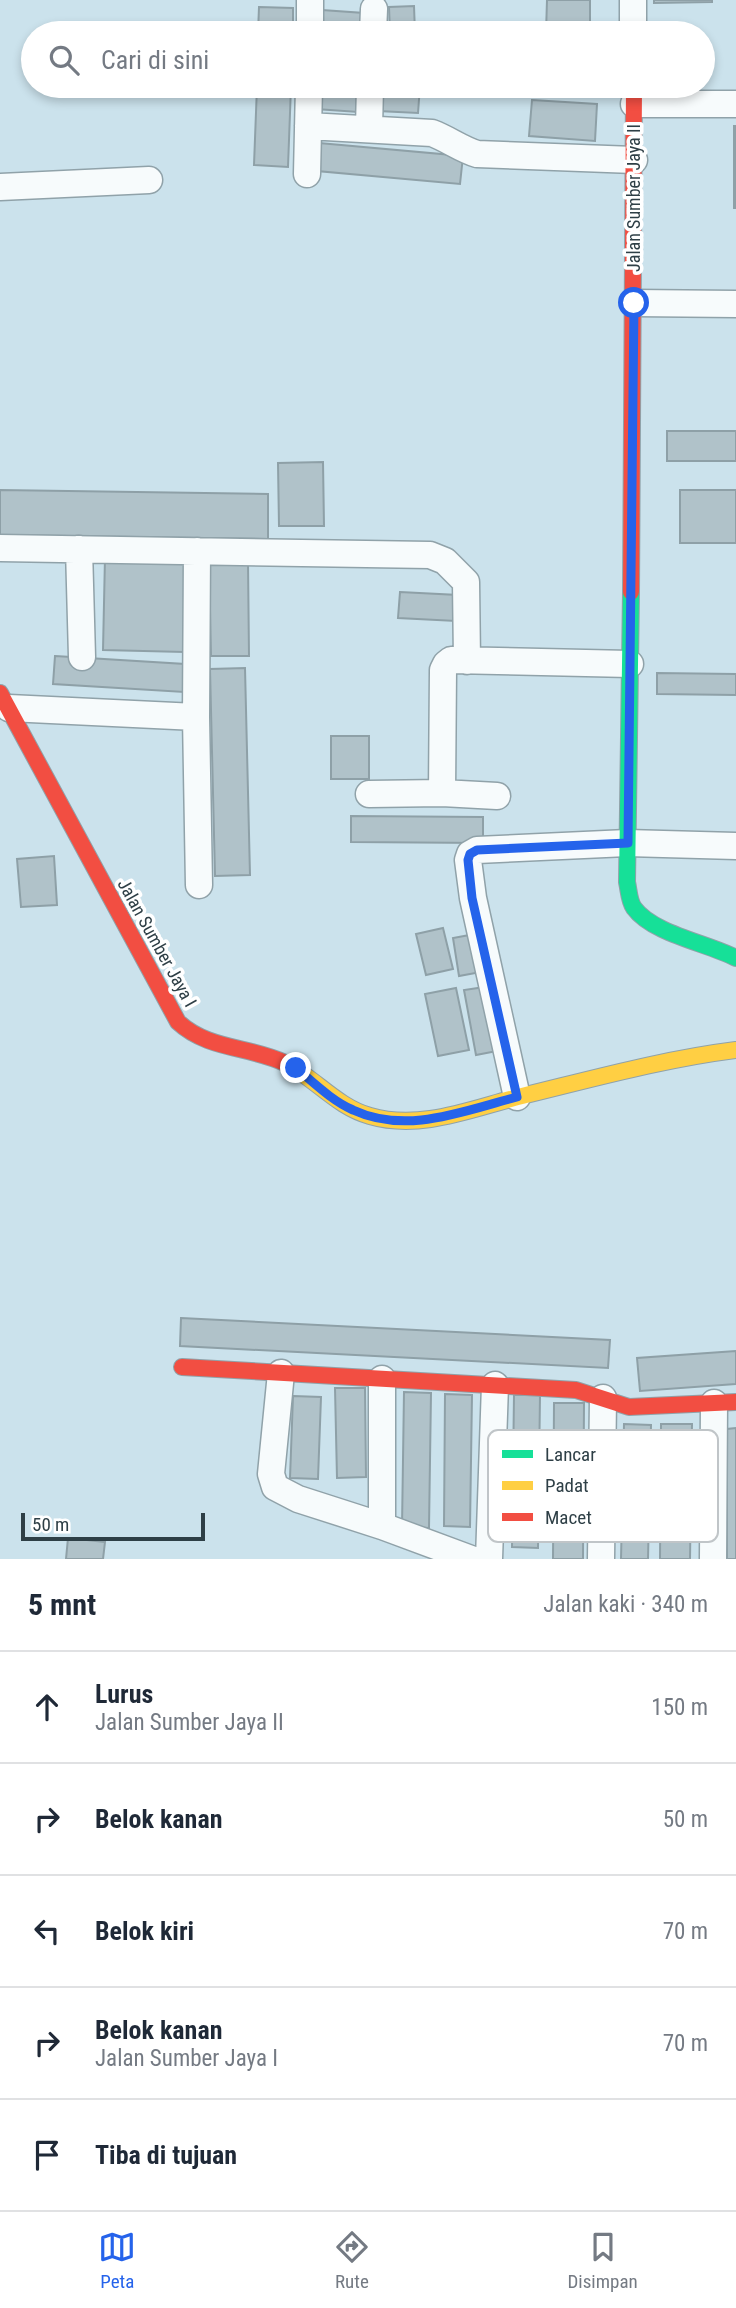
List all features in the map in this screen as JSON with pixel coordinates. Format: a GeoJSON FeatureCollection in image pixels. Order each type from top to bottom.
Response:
{"type":"FeatureCollection","features":[{"type":"Feature","properties":{"kind":"street"},"geometry":{"type":"LineString","coordinates":[[310,0],[310,21]]}},
{"type":"Feature","properties":{"kind":"street"},"geometry":{"type":"LineString","coordinates":[[633,0],[633,21]]}},
{"type":"Feature","properties":{"kind":"street"},"geometry":{"type":"LineString","coordinates":[[307,174],[309,98]]}},
{"type":"Feature","properties":{"kind":"street"},"geometry":{"type":"LineString","coordinates":[[369,128],[370,98]]}},
{"type":"Feature","properties":{"kind":"street","name":"Jalan Sumber Jaya II"},"geometry":{"type":"LineString","coordinates":[[634,98],[627,882],[635,909],[649,921],[736,958]]}},
{"type":"Feature","properties":{"kind":"street"},"geometry":{"type":"LineString","coordinates":[[668,98],[736,104]]}},
{"type":"Feature","properties":{"kind":"street"},"geometry":{"type":"LineString","coordinates":[[308,126],[432,133],[477,154],[634,160]]}},
{"type":"Feature","properties":{"kind":"street"},"geometry":{"type":"LineString","coordinates":[[0,187],[149,180]]}},
{"type":"Feature","properties":{"kind":"street"},"geometry":{"type":"LineString","coordinates":[[634,303],[736,304]]}},
{"type":"Feature","properties":{"kind":"street"},"geometry":{"type":"LineString","coordinates":[[0,548],[430,555],[456,570],[467,582],[467,661]]}},
{"type":"Feature","properties":{"kind":"street"},"geometry":{"type":"LineString","coordinates":[[79,549],[82,657]]}},
{"type":"Feature","properties":{"kind":"street"},"geometry":{"type":"LineString","coordinates":[[197,551],[199,885]]}},
{"type":"Feature","properties":{"kind":"street"},"geometry":{"type":"LineString","coordinates":[[442,793],[443,670],[451,660],[630,664]]}},
{"type":"Feature","properties":{"kind":"street"},"geometry":{"type":"LineString","coordinates":[[4,700],[196,717]]}},
{"type":"Feature","properties":{"kind":"street","name":"Jalan Sumber Jaya I"},"geometry":{"type":"LineString","coordinates":[[4,700],[178,1022],[187,1033],[203,1041],[255,1051],[278,1059],[296,1068],[350,1110],[398,1123],[433,1119],[705,1054],[736,1050]]}},
{"type":"Feature","properties":{"kind":"street"},"geometry":{"type":"LineString","coordinates":[[369,794],[442,793],[497,796]]}},
{"type":"Feature","properties":{"kind":"street"},"geometry":{"type":"LineString","coordinates":[[517,1097],[472,898],[468,860],[470,854],[477,850],[628,843],[736,846]]}},
{"type":"Feature","properties":{"kind":"street"},"geometry":{"type":"LineString","coordinates":[[182,1367],[576,1390],[629,1407],[725,1403],[718,1494]]}},
{"type":"Feature","properties":{"kind":"street"},"geometry":{"type":"LineString","coordinates":[[281,1373],[271,1474],[275,1487],[298,1499],[471,1559]]}},
{"type":"Feature","properties":{"kind":"street"},"geometry":{"type":"LineString","coordinates":[[382,1379],[382,1526]]}},
{"type":"Feature","properties":{"kind":"street"},"geometry":{"type":"LineString","coordinates":[[493,1430],[495,1385]]}},
{"type":"Feature","properties":{"kind":"street"},"geometry":{"type":"LineString","coordinates":[[603,1398],[603,1430]]}},
{"type":"Feature","properties":{"kind":"building"},"geometry":{"type":"Polygon","coordinates":[[[547,0],[590,0],[590,21],[546,21],[547,0]]]}},
{"type":"Feature","properties":{"kind":"building"},"geometry":{"type":"Polygon","coordinates":[[[654,0],[712,0],[712,2],[654,3],[654,0]]]}},
{"type":"Feature","properties":{"kind":"building"},"geometry":{"type":"Polygon","coordinates":[[[414,6],[415,21],[390,21],[389,7],[414,6]]]}},
{"type":"Feature","properties":{"kind":"building"},"geometry":{"type":"Polygon","coordinates":[[[259,7],[293,8],[293,21],[258,21],[259,7]]]}},
{"type":"Feature","properties":{"kind":"building"},"geometry":{"type":"Polygon","coordinates":[[[322,10],[364,13],[363,21],[321,21],[322,10]]]}},
{"type":"Feature","properties":{"kind":"building"},"geometry":{"type":"Polygon","coordinates":[[[257,98],[291,98],[288,167],[254,165],[257,98]]]}},
{"type":"Feature","properties":{"kind":"building"},"geometry":{"type":"Polygon","coordinates":[[[316,98],[359,98],[358,112],[316,109],[316,98]]]}},
{"type":"Feature","properties":{"kind":"building"},"geometry":{"type":"Polygon","coordinates":[[[379,98],[419,98],[418,113],[378,111],[379,98]]]}},
{"type":"Feature","properties":{"kind":"building"},"geometry":{"type":"Polygon","coordinates":[[[532,100],[597,104],[595,141],[529,136],[532,100]]]}},
{"type":"Feature","properties":{"kind":"building"},"geometry":{"type":"Polygon","coordinates":[[[736,126],[736,208],[734,208],[736,126]]]}},
{"type":"Feature","properties":{"kind":"building"},"geometry":{"type":"Polygon","coordinates":[[[319,143],[463,156],[460,184],[317,171],[319,143]]]}},
{"type":"Feature","properties":{"kind":"building"},"geometry":{"type":"Polygon","coordinates":[[[667,431],[736,431],[736,461],[667,461],[667,431]]]}},
{"type":"Feature","properties":{"kind":"building"},"geometry":{"type":"Polygon","coordinates":[[[323,462],[324,526],[279,526],[278,463],[323,462]]]}},
{"type":"Feature","properties":{"kind":"building"},"geometry":{"type":"Polygon","coordinates":[[[0,490],[268,494],[268,539],[0,535],[0,490]]]}},
{"type":"Feature","properties":{"kind":"building"},"geometry":{"type":"Polygon","coordinates":[[[680,490],[736,490],[736,543],[680,543],[680,490]]]}},
{"type":"Feature","properties":{"kind":"building"},"geometry":{"type":"Polygon","coordinates":[[[105,557],[186,558],[184,652],[103,650],[105,557]]]}},
{"type":"Feature","properties":{"kind":"building"},"geometry":{"type":"Polygon","coordinates":[[[248,561],[249,656],[211,656],[209,562],[248,561]]]}},
{"type":"Feature","properties":{"kind":"building"},"geometry":{"type":"Polygon","coordinates":[[[400,592],[458,595],[456,621],[398,618],[400,592]]]}},
{"type":"Feature","properties":{"kind":"building"},"geometry":{"type":"Polygon","coordinates":[[[55,656],[185,664],[184,692],[53,684],[55,656]]]}},
{"type":"Feature","properties":{"kind":"building"},"geometry":{"type":"Polygon","coordinates":[[[245,668],[250,875],[215,876],[210,669],[245,668]]]}},
{"type":"Feature","properties":{"kind":"building"},"geometry":{"type":"Polygon","coordinates":[[[657,673],[736,674],[736,695],[657,694],[657,673]]]}},
{"type":"Feature","properties":{"kind":"building"},"geometry":{"type":"Polygon","coordinates":[[[331,736],[369,736],[369,779],[331,779],[331,736]]]}},
{"type":"Feature","properties":{"kind":"building"},"geometry":{"type":"Polygon","coordinates":[[[351,816],[483,817],[483,843],[351,842],[351,816]]]}},
{"type":"Feature","properties":{"kind":"building"},"geometry":{"type":"Polygon","coordinates":[[[54,856],[57,905],[21,907],[17,859],[54,856]]]}},
{"type":"Feature","properties":{"kind":"building"},"geometry":{"type":"Polygon","coordinates":[[[443,928],[453,969],[426,975],[416,934],[443,928]]]}},
{"type":"Feature","properties":{"kind":"building"},"geometry":{"type":"Polygon","coordinates":[[[475,934],[481,972],[459,976],[453,938],[475,934]]]}},
{"type":"Feature","properties":{"kind":"building"},"geometry":{"type":"Polygon","coordinates":[[[485,987],[497,1051],[476,1055],[464,990],[485,987]]]}},
{"type":"Feature","properties":{"kind":"building"},"geometry":{"type":"Polygon","coordinates":[[[456,988],[469,1050],[438,1056],[425,994],[456,988]]]}},
{"type":"Feature","properties":{"kind":"building"},"geometry":{"type":"Polygon","coordinates":[[[181,1318],[610,1340],[608,1368],[180,1346],[181,1318]]]}},
{"type":"Feature","properties":{"kind":"building"},"geometry":{"type":"Polygon","coordinates":[[[736,1351],[736,1384],[640,1391],[637,1358],[736,1351]]]}},
{"type":"Feature","properties":{"kind":"building"},"geometry":{"type":"Polygon","coordinates":[[[335,1388],[365,1388],[366,1477],[337,1478],[335,1388]]]}},
{"type":"Feature","properties":{"kind":"building"},"geometry":{"type":"Polygon","coordinates":[[[404,1392],[431,1393],[429,1528],[402,1527],[404,1392]]]}},
{"type":"Feature","properties":{"kind":"building"},"geometry":{"type":"Polygon","coordinates":[[[445,1394],[472,1395],[470,1527],[444,1526],[445,1394]]]}},
{"type":"Feature","properties":{"kind":"building"},"geometry":{"type":"Polygon","coordinates":[[[514,1395],[540,1395],[540,1430],[514,1430],[514,1395]]]}},
{"type":"Feature","properties":{"kind":"building"},"geometry":{"type":"Polygon","coordinates":[[[293,1396],[321,1397],[318,1479],[290,1478],[293,1396]]]}},
{"type":"Feature","properties":{"kind":"building"},"geometry":{"type":"Polygon","coordinates":[[[554,1403],[584,1403],[584,1430],[554,1430],[554,1403]]]}},
{"type":"Feature","properties":{"kind":"building"},"geometry":{"type":"Polygon","coordinates":[[[624,1424],[651,1425],[651,1430],[624,1430],[624,1424]]]}},
{"type":"Feature","properties":{"kind":"building"},"geometry":{"type":"Polygon","coordinates":[[[661,1424],[692,1424],[692,1430],[661,1430],[661,1424]]]}},
{"type":"Feature","properties":{"kind":"building"},"geometry":{"type":"Polygon","coordinates":[[[736,1428],[736,1559],[727,1559],[727,1429],[736,1428]]]}},
{"type":"Feature","properties":{"kind":"building"},"geometry":{"type":"Polygon","coordinates":[[[68,1538],[105,1542],[103,1559],[66,1559],[68,1538]]]}},
{"type":"Feature","properties":{"kind":"building"},"geometry":{"type":"Polygon","coordinates":[[[512,1542],[538,1542],[538,1548],[512,1547],[512,1542]]]}},
{"type":"Feature","properties":{"kind":"building"},"geometry":{"type":"Polygon","coordinates":[[[553,1542],[583,1542],[583,1559],[553,1559],[553,1542]]]}},
{"type":"Feature","properties":{"kind":"building"},"geometry":{"type":"Polygon","coordinates":[[[621,1542],[648,1542],[648,1559],[621,1559],[621,1542]]]}},
{"type":"Feature","properties":{"kind":"building"},"geometry":{"type":"Polygon","coordinates":[[[660,1542],[690,1542],[690,1559],[660,1559],[660,1542]]]}},
{"type":"Feature","properties":{"kind":"traffic: fast"},"geometry":{"type":"LineString","coordinates":[[631,592],[627,882],[630,899],[634,908],[654,925],[736,958]]}},
{"type":"Feature","properties":{"kind":"traffic: slow"},"geometry":{"type":"LineString","coordinates":[[285,1063],[358,1112],[389,1120],[408,1121],[447,1116],[628,1070],[736,1050]]}},
{"type":"Feature","properties":{"kind":"traffic: jam"},"geometry":{"type":"LineString","coordinates":[[631,592],[634,98]]}},
{"type":"Feature","properties":{"kind":"traffic: jam"},"geometry":{"type":"LineString","coordinates":[[0,693],[178,1022],[202,1038],[285,1063]]}},
{"type":"Feature","properties":{"kind":"traffic: jam"},"geometry":{"type":"LineString","coordinates":[[182,1367],[576,1390],[629,1407],[736,1402]]}},
{"type":"Feature","properties":{"kind":"route"},"geometry":{"type":"LineString","coordinates":[[296,1068],[350,1110],[398,1123],[433,1119],[517,1097],[472,898],[468,860],[470,854],[477,850],[628,843],[634,303]]}}]}
